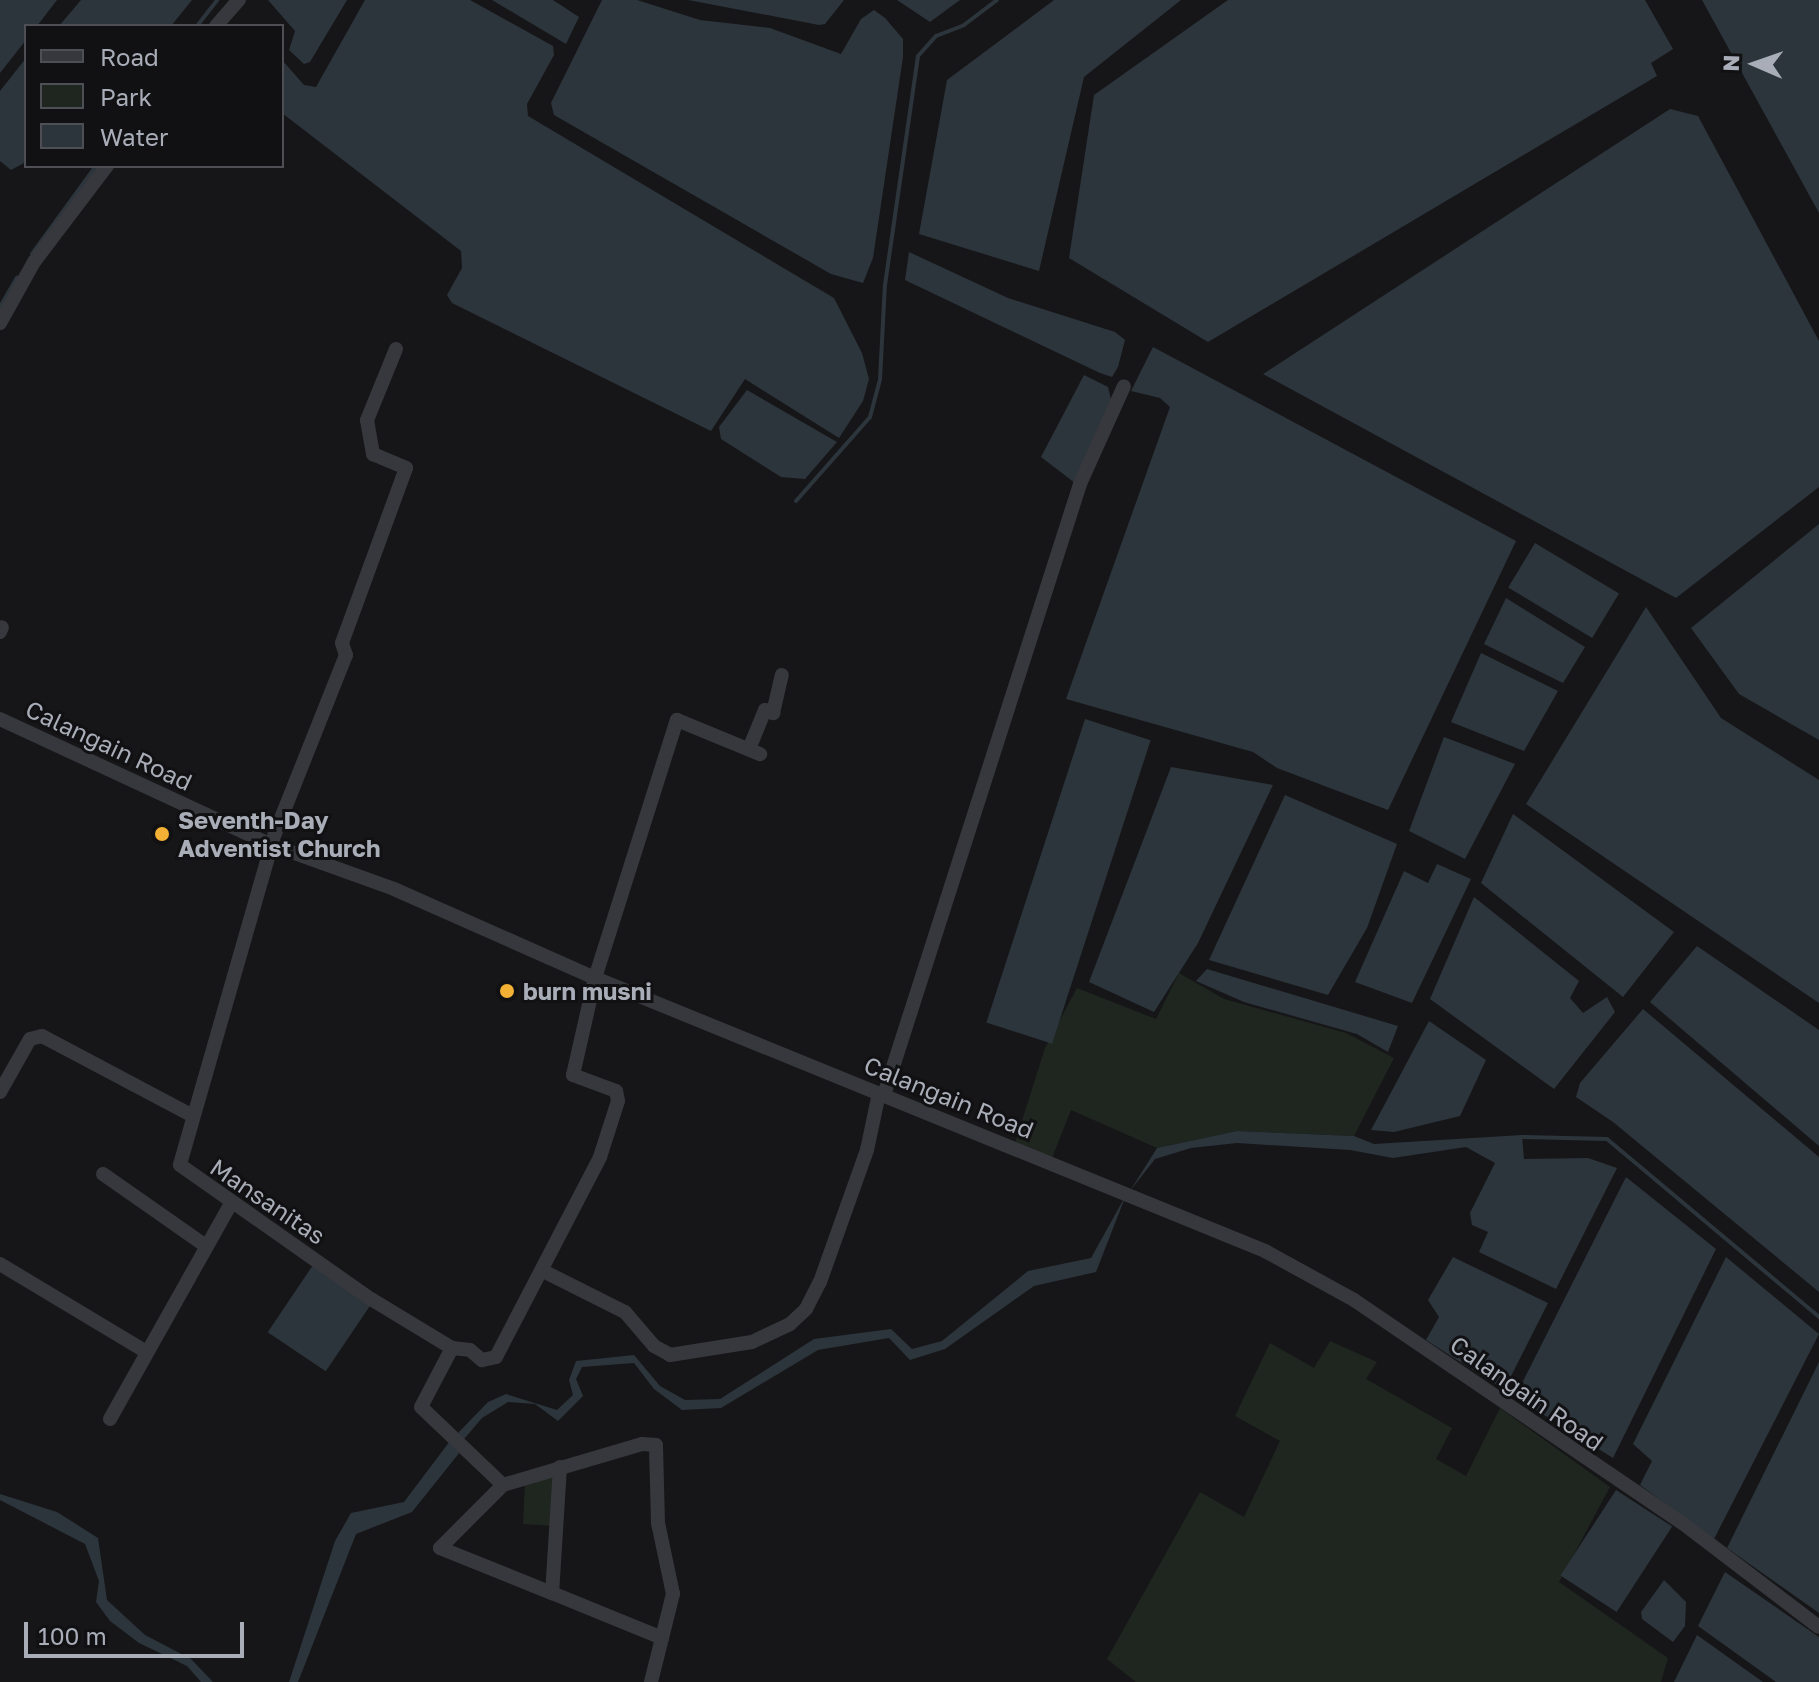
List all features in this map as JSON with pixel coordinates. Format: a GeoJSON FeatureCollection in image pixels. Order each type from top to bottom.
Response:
{"type":"FeatureCollection","features":[{"type":"Feature","properties":{"kind":"street"},"geometry":{"type":"LineString","coordinates":[[218,24],[239,0]]}},
{"type":"Feature","properties":{"kind":"street"},"geometry":{"type":"LineString","coordinates":[[0,323],[34,262],[105,168]]}},
{"type":"Feature","properties":{"kind":"street","name":"Mansanitas"},"geometry":{"type":"LineString","coordinates":[[396,349],[367,420],[373,454],[406,468],[342,643],[346,655],[272,845],[204,1086],[191,1115],[180,1165],[371,1299],[452,1348],[470,1350],[482,1360],[496,1357],[543,1271]]}},
{"type":"Feature","properties":{"kind":"street"},"geometry":{"type":"LineString","coordinates":[[782,675],[773,713],[765,710],[755,751],[677,720],[595,978],[573,1075],[616,1091],[618,1101],[581,1201],[543,1271],[625,1312],[654,1346],[670,1355],[752,1342],[790,1324],[806,1309],[820,1282],[867,1150],[882,1094],[1080,484],[1124,386]]}},
{"type":"Feature","properties":{"kind":"street","name":"Calangain Road"},"geometry":{"type":"LineString","coordinates":[[0,719],[272,845],[394,889],[595,978],[1142,1197],[1265,1251],[1354,1300],[1681,1522],[1819,1627]]}},
{"type":"Feature","properties":{"kind":"street"},"geometry":{"type":"LineString","coordinates":[[0,1092],[30,1039],[42,1036],[191,1115]]}},
{"type":"Feature","properties":{"kind":"street"},"geometry":{"type":"LineString","coordinates":[[103,1174],[206,1246]]}},
{"type":"Feature","properties":{"kind":"street"},"geometry":{"type":"LineString","coordinates":[[110,1419],[145,1351],[231,1203]]}},
{"type":"Feature","properties":{"kind":"street"},"geometry":{"type":"LineString","coordinates":[[0,1264],[145,1351]]}},
{"type":"Feature","properties":{"kind":"street"},"geometry":{"type":"LineString","coordinates":[[452,1348],[421,1407],[422,1413],[455,1434],[503,1485]]}},
{"type":"Feature","properties":{"kind":"street"},"geometry":{"type":"LineString","coordinates":[[651,1682],[662,1638],[673,1594],[658,1523],[656,1445],[642,1444],[503,1485],[440,1548],[662,1638]]}},
{"type":"Feature","properties":{"kind":"street"},"geometry":{"type":"LineString","coordinates":[[552,1593],[560,1467]]}},
{"type":"Feature","properties":{"kind":"green space"},"geometry":{"type":"Polygon","coordinates":[[[1179,973],[1224,999],[1346,1033],[1394,1058],[1354,1136],[1237,1131],[1157,1148],[1071,1110],[1052,1158],[1015,1143],[1045,1048],[1077,988],[1156,1019],[1179,973]]]}},
{"type":"Feature","properties":{"kind":"green space"},"geometry":{"type":"Polygon","coordinates":[[[1330,1341],[1377,1362],[1366,1379],[1452,1428],[1436,1459],[1466,1476],[1500,1408],[1610,1487],[1559,1582],[1668,1658],[1661,1682],[1136,1682],[1107,1659],[1200,1492],[1244,1517],[1280,1441],[1235,1416],[1270,1343],[1314,1368],[1330,1341]]]}},
{"type":"Feature","properties":{"kind":"green space"},"geometry":{"type":"Polygon","coordinates":[[[557,1470],[554,1526],[523,1524],[525,1480],[557,1470]]]}},
{"type":"Feature","properties":{"kind":"water"},"geometry":{"type":"Polygon","coordinates":[[[0,0],[57,0],[39,24],[24,24],[24,43],[0,73],[0,0]]]}},
{"type":"Feature","properties":{"kind":"water"},"geometry":{"type":"Polygon","coordinates":[[[81,0],[192,0],[173,24],[61,24],[81,0]]]}},
{"type":"Feature","properties":{"kind":"water"},"geometry":{"type":"Polygon","coordinates":[[[268,0],[347,0],[310,62],[304,64],[289,50],[295,31],[268,0]]]}},
{"type":"Feature","properties":{"kind":"water"},"geometry":{"type":"Polygon","coordinates":[[[365,0],[470,0],[553,46],[554,55],[527,104],[528,116],[834,298],[862,353],[869,379],[863,401],[839,438],[745,379],[711,431],[452,303],[447,295],[462,268],[461,251],[284,115],[284,62],[304,85],[316,87],[365,0]]]}},
{"type":"Feature","properties":{"kind":"water"},"geometry":{"type":"Polygon","coordinates":[[[492,0],[553,0],[579,17],[566,44],[492,0]]]}},
{"type":"Feature","properties":{"kind":"water"},"geometry":{"type":"Polygon","coordinates":[[[602,0],[637,0],[700,20],[770,28],[841,54],[861,19],[874,10],[885,18],[903,39],[903,57],[873,258],[863,283],[831,274],[554,115],[551,103],[602,0]]]}},
{"type":"Feature","properties":{"kind":"water"},"geometry":{"type":"Polygon","coordinates":[[[688,0],[844,0],[825,24],[819,25],[688,0]]]}},
{"type":"Feature","properties":{"kind":"water"},"geometry":{"type":"Polygon","coordinates":[[[897,0],[960,0],[930,22],[897,0]]]}},
{"type":"Feature","properties":{"kind":"water"},"geometry":{"type":"Polygon","coordinates":[[[1054,0],[1181,0],[1084,77],[1039,271],[919,234],[947,80],[1054,0]]]}},
{"type":"Feature","properties":{"kind":"water"},"geometry":{"type":"Polygon","coordinates":[[[1228,0],[1645,0],[1673,49],[1651,63],[1657,76],[1208,342],[1069,258],[1094,95],[1228,0]]]}},
{"type":"Feature","properties":{"kind":"water"},"geometry":{"type":"Polygon","coordinates":[[[1702,0],[1819,0],[1819,213],[1702,0]]]}},
{"type":"Feature","properties":{"kind":"water"},"geometry":{"type":"Polygon","coordinates":[[[24,61],[24,163],[11,170],[0,161],[0,91],[24,61]]]}},
{"type":"Feature","properties":{"kind":"water"},"geometry":{"type":"Polygon","coordinates":[[[1670,109],[1698,116],[1819,341],[1819,487],[1676,598],[1263,374],[1670,109]]]}},
{"type":"Feature","properties":{"kind":"water"},"geometry":{"type":"Polygon","coordinates":[[[909,252],[1008,298],[1115,332],[1125,340],[1118,367],[1112,377],[1100,373],[905,280],[909,252]]]}},
{"type":"Feature","properties":{"kind":"water"},"geometry":{"type":"Polygon","coordinates":[[[1153,347],[1516,541],[1388,810],[1277,768],[1253,752],[1066,699],[1170,407],[1160,398],[1131,391],[1153,347]]]}},
{"type":"Feature","properties":{"kind":"water"},"geometry":{"type":"Polygon","coordinates":[[[1084,375],[1108,387],[1111,399],[1075,483],[1041,457],[1084,375]]]}},
{"type":"Feature","properties":{"kind":"water"},"geometry":{"type":"Polygon","coordinates":[[[747,390],[837,442],[805,479],[781,477],[721,439],[719,427],[747,390]]]}},
{"type":"Feature","properties":{"kind":"water"},"geometry":{"type":"Polygon","coordinates":[[[1819,524],[1819,740],[1739,694],[1691,628],[1819,524]]]}},
{"type":"Feature","properties":{"kind":"water"},"geometry":{"type":"Polygon","coordinates":[[[1535,543],[1619,593],[1592,638],[1508,588],[1535,543]]]}},
{"type":"Feature","properties":{"kind":"water"},"geometry":{"type":"Polygon","coordinates":[[[1506,598],[1585,647],[1563,683],[1484,644],[1506,598]]]}},
{"type":"Feature","properties":{"kind":"water"},"geometry":{"type":"Polygon","coordinates":[[[1646,607],[1721,718],[1819,780],[1819,1003],[1526,804],[1646,607]]]}},
{"type":"Feature","properties":{"kind":"water"},"geometry":{"type":"Polygon","coordinates":[[[1481,653],[1558,691],[1524,751],[1451,722],[1481,653]]]}},
{"type":"Feature","properties":{"kind":"water"},"geometry":{"type":"Polygon","coordinates":[[[1085,719],[1151,740],[1052,1044],[986,1022],[1085,719]]]}},
{"type":"Feature","properties":{"kind":"water"},"geometry":{"type":"Polygon","coordinates":[[[1444,737],[1515,764],[1465,859],[1409,831],[1444,737]]]}},
{"type":"Feature","properties":{"kind":"water"},"geometry":{"type":"Polygon","coordinates":[[[1171,767],[1273,785],[1198,943],[1154,1012],[1089,982],[1171,767]]]}},
{"type":"Feature","properties":{"kind":"water"},"geometry":{"type":"Polygon","coordinates":[[[1285,795],[1397,844],[1367,928],[1328,995],[1209,960],[1285,795]]]}},
{"type":"Feature","properties":{"kind":"water"},"geometry":{"type":"Polygon","coordinates":[[[1513,814],[1674,932],[1623,997],[1481,883],[1513,814]]]}},
{"type":"Feature","properties":{"kind":"water"},"geometry":{"type":"Polygon","coordinates":[[[1437,864],[1471,879],[1412,1003],[1355,982],[1404,871],[1428,883],[1437,864]]]}},
{"type":"Feature","properties":{"kind":"water"},"geometry":{"type":"Polygon","coordinates":[[[1474,897],[1579,981],[1570,998],[1583,1013],[1607,997],[1615,1012],[1554,1089],[1430,999],[1474,897]]]}},
{"type":"Feature","properties":{"kind":"water"},"geometry":{"type":"Polygon","coordinates":[[[1697,946],[1819,1030],[1819,1146],[1650,1002],[1697,946]]]}},
{"type":"Feature","properties":{"kind":"water"},"geometry":{"type":"Polygon","coordinates":[[[1207,969],[1398,1026],[1388,1052],[1357,1034],[1244,1002],[1196,981],[1207,969]]]}},
{"type":"Feature","properties":{"kind":"water"},"geometry":{"type":"Polygon","coordinates":[[[1643,1009],[1819,1157],[1819,1292],[1613,1122],[1576,1097],[1580,1083],[1643,1009]]]}},
{"type":"Feature","properties":{"kind":"water"},"geometry":{"type":"Polygon","coordinates":[[[1429,1021],[1486,1060],[1460,1116],[1394,1132],[1371,1130],[1429,1021]]]}},
{"type":"Feature","properties":{"kind":"water"},"geometry":{"type":"Polygon","coordinates":[[[1237,1131],[1354,1136],[1374,1144],[1522,1135],[1524,1159],[1588,1158],[1617,1168],[1556,1289],[1479,1252],[1488,1232],[1472,1225],[1470,1213],[1495,1163],[1466,1147],[1393,1158],[1350,1150],[1237,1143],[1191,1148],[1155,1159],[1130,1191],[1157,1148],[1237,1131]]]}},
{"type":"Feature","properties":{"kind":"water"},"geometry":{"type":"Polygon","coordinates":[[[1626,1177],[1716,1249],[1613,1458],[1515,1397],[1626,1177]]]}},
{"type":"Feature","properties":{"kind":"water"},"geometry":{"type":"Polygon","coordinates":[[[1126,1195],[1096,1272],[1034,1286],[945,1349],[910,1360],[889,1338],[818,1350],[721,1408],[682,1410],[654,1389],[634,1363],[582,1367],[576,1379],[583,1396],[558,1421],[535,1404],[508,1402],[482,1418],[464,1439],[458,1433],[488,1402],[506,1394],[557,1410],[573,1395],[569,1380],[576,1361],[634,1355],[660,1386],[685,1400],[720,1399],[814,1339],[891,1329],[912,1349],[942,1341],[1028,1271],[1091,1258],[1126,1195]]]}},
{"type":"Feature","properties":{"kind":"water"},"geometry":{"type":"Polygon","coordinates":[[[1453,1257],[1548,1303],[1504,1390],[1426,1340],[1439,1317],[1428,1300],[1453,1257]]]}},
{"type":"Feature","properties":{"kind":"water"},"geometry":{"type":"Polygon","coordinates":[[[1726,1257],[1819,1334],[1714,1539],[1640,1485],[1652,1461],[1633,1444],[1726,1257]]]}},
{"type":"Feature","properties":{"kind":"water"},"geometry":{"type":"Polygon","coordinates":[[[313,1265],[371,1304],[326,1371],[268,1332],[313,1265]]]}},
{"type":"Feature","properties":{"kind":"water"},"geometry":{"type":"Polygon","coordinates":[[[1819,1362],[1819,1613],[1727,1548],[1819,1362]]]}},
{"type":"Feature","properties":{"kind":"water"},"geometry":{"type":"Polygon","coordinates":[[[453,1437],[464,1447],[412,1512],[356,1534],[298,1682],[289,1682],[335,1541],[351,1513],[404,1502],[453,1437]]]}},
{"type":"Feature","properties":{"kind":"water"},"geometry":{"type":"Polygon","coordinates":[[[1616,1490],[1672,1526],[1617,1612],[1560,1576],[1616,1490]]]}},
{"type":"Feature","properties":{"kind":"water"},"geometry":{"type":"Polygon","coordinates":[[[0,1494],[57,1512],[98,1538],[107,1600],[145,1635],[191,1659],[213,1682],[201,1682],[187,1666],[139,1643],[110,1621],[96,1602],[99,1581],[85,1544],[0,1500],[0,1494]]]}},
{"type":"Feature","properties":{"kind":"water"},"geometry":{"type":"Polygon","coordinates":[[[1725,1572],[1819,1637],[1819,1682],[1776,1682],[1698,1626],[1725,1572]]]}},
{"type":"Feature","properties":{"kind":"water"},"geometry":{"type":"Polygon","coordinates":[[[1664,1580],[1686,1602],[1685,1626],[1673,1642],[1642,1619],[1641,1612],[1664,1580]]]}},
{"type":"Feature","properties":{"kind":"water"},"geometry":{"type":"Polygon","coordinates":[[[1697,1635],[1763,1682],[1674,1682],[1697,1635]]]}},
{"type":"Feature","properties":{"kind":"waterway"},"geometry":{"type":"LineString","coordinates":[[199,24],[217,0]]}},
{"type":"Feature","properties":{"kind":"waterway"},"geometry":{"type":"LineString","coordinates":[[796,501],[870,417],[880,379],[885,285],[918,56],[936,36],[964,25],[997,0]]}},
{"type":"Feature","properties":{"kind":"waterway"},"geometry":{"type":"LineString","coordinates":[[32,254],[95,168]]}},
{"type":"Feature","properties":{"kind":"waterway"},"geometry":{"type":"LineString","coordinates":[[0,307],[17,278]]}},
{"type":"Feature","properties":{"kind":"waterway"},"geometry":{"type":"LineString","coordinates":[[1521,1137],[1607,1139],[1819,1317]]}},
{"type":"Feature","properties":{"kind":"place","name":"Seventh-Day Adventist Church"},"geometry":{"type":"Point","coordinates":[162,834]}},
{"type":"Feature","properties":{"kind":"place","name":"burn musni"},"geometry":{"type":"Point","coordinates":[507,991]}}]}
